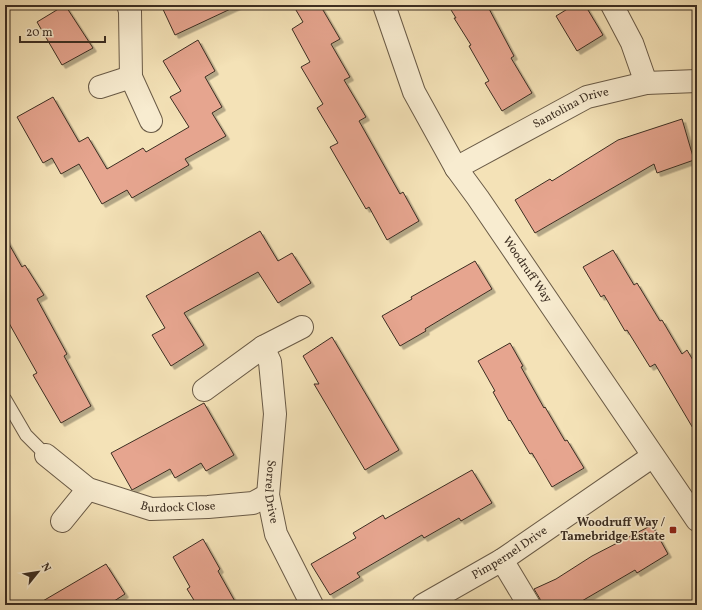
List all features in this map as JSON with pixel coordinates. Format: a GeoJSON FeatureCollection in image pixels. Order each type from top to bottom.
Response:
{"type":"FeatureCollection","features":[{"type":"Feature","properties":{"kind":"street"},"geometry":{"type":"LineString","coordinates":[[128,5],[130,11],[131,77],[151,121]]}},
{"type":"Feature","properties":{"kind":"street","name":"Woodruff Way"},"geometry":{"type":"LineString","coordinates":[[384,5],[414,92],[456,168],[697,520]]}},
{"type":"Feature","properties":{"kind":"street"},"geometry":{"type":"LineString","coordinates":[[612,5],[632,43],[646,83]]}},
{"type":"Feature","properties":{"kind":"street"},"geometry":{"type":"LineString","coordinates":[[100,86],[131,77]]}},
{"type":"Feature","properties":{"kind":"street","name":"Santolina Drive"},"geometry":{"type":"LineString","coordinates":[[456,168],[587,97],[646,83],[697,81]]}},
{"type":"Feature","properties":{"kind":"street"},"geometry":{"type":"LineString","coordinates":[[204,390],[263,347],[302,327]]}},
{"type":"Feature","properties":{"kind":"street","name":"Sorrel Drive"},"geometry":{"type":"LineString","coordinates":[[263,347],[270,362],[275,414],[268,495],[276,534],[309,602],[312,605]]}},
{"type":"Feature","properties":{"kind":"street","name":"Burdock Close"},"geometry":{"type":"LineString","coordinates":[[46,455],[88,489],[151,509],[208,507],[253,503],[268,495]]}},
{"type":"Feature","properties":{"kind":"street","name":"Pimpernel Drive"},"geometry":{"type":"LineString","coordinates":[[423,605],[502,560],[653,456]]}},
{"type":"Feature","properties":{"kind":"street"},"geometry":{"type":"LineString","coordinates":[[62,520],[88,489]]}},
{"type":"Feature","properties":{"kind":"street"},"geometry":{"type":"LineString","coordinates":[[502,560],[529,605]]}},
{"type":"Feature","properties":{"kind":"lane"},"geometry":{"type":"LineString","coordinates":[[5,399],[26,435],[46,455]]}},
{"type":"Feature","properties":{"kind":"building"},"geometry":{"type":"Polygon","coordinates":[[[65,5],[93,48],[62,65],[37,22],[65,5]]]}},
{"type":"Feature","properties":{"kind":"building"},"geometry":{"type":"Polygon","coordinates":[[[161,5],[239,5],[175,35],[161,5]]]}},
{"type":"Feature","properties":{"kind":"building"},"geometry":{"type":"Polygon","coordinates":[[[293,5],[320,5],[340,39],[331,44],[350,77],[344,80],[366,117],[359,121],[400,194],[403,192],[419,221],[387,240],[369,207],[366,209],[330,147],[338,143],[317,108],[323,104],[301,67],[310,62],[292,29],[303,22],[293,5]]]}},
{"type":"Feature","properties":{"kind":"building"},"geometry":{"type":"Polygon","coordinates":[[[448,5],[487,5],[514,56],[511,58],[532,93],[502,111],[485,83],[489,81],[469,46],[471,45],[454,18],[456,18],[448,5]]]}},
{"type":"Feature","properties":{"kind":"building"},"geometry":{"type":"Polygon","coordinates":[[[574,5],[585,5],[603,35],[577,51],[556,16],[574,5]]]}},
{"type":"Feature","properties":{"kind":"building"},"geometry":{"type":"Polygon","coordinates":[[[198,40],[215,71],[205,77],[222,107],[212,113],[226,136],[185,159],[189,165],[132,198],[127,190],[102,204],[79,164],[61,174],[52,158],[43,163],[17,117],[53,97],[79,142],[88,137],[107,169],[143,148],[146,152],[189,127],[170,97],[181,91],[163,61],[198,40]]]}},
{"type":"Feature","properties":{"kind":"building"},"geometry":{"type":"Polygon","coordinates":[[[682,119],[694,160],[657,173],[654,164],[535,233],[515,200],[550,179],[552,181],[618,140],[682,119]]]}},
{"type":"Feature","properties":{"kind":"building"},"geometry":{"type":"Polygon","coordinates":[[[260,231],[278,261],[292,253],[311,283],[278,303],[258,272],[184,313],[204,345],[171,366],[152,335],[165,328],[146,296],[260,231]]]}},
{"type":"Feature","properties":{"kind":"building"},"geometry":{"type":"Polygon","coordinates":[[[5,237],[22,267],[25,265],[44,295],[37,299],[67,354],[64,356],[91,406],[61,423],[33,375],[37,373],[5,316],[5,237]]]}},
{"type":"Feature","properties":{"kind":"building"},"geometry":{"type":"Polygon","coordinates":[[[613,250],[634,285],[637,283],[660,321],[662,320],[682,354],[687,350],[697,367],[697,435],[655,364],[650,367],[627,330],[625,331],[604,295],[601,297],[583,267],[613,250]]]}},
{"type":"Feature","properties":{"kind":"building"},"geometry":{"type":"Polygon","coordinates":[[[475,261],[492,289],[425,329],[426,331],[400,346],[382,316],[412,299],[411,297],[475,261]]]}},
{"type":"Feature","properties":{"kind":"building"},"geometry":{"type":"Polygon","coordinates":[[[332,337],[399,450],[365,470],[314,384],[319,384],[303,356],[332,337]]]}},
{"type":"Feature","properties":{"kind":"building"},"geometry":{"type":"Polygon","coordinates":[[[510,343],[523,366],[521,367],[544,408],[545,407],[565,441],[567,440],[584,468],[552,487],[532,453],[530,454],[510,420],[509,421],[493,392],[495,391],[478,361],[510,343]]]}},
{"type":"Feature","properties":{"kind":"building"},"geometry":{"type":"Polygon","coordinates":[[[204,403],[234,455],[206,471],[201,463],[175,478],[170,469],[132,490],[111,453],[204,403]]]}},
{"type":"Feature","properties":{"kind":"building"},"geometry":{"type":"Polygon","coordinates":[[[472,470],[492,503],[461,521],[459,518],[424,538],[422,535],[357,573],[360,577],[330,595],[311,564],[356,538],[353,533],[383,515],[385,519],[472,470]]]}},
{"type":"Feature","properties":{"kind":"building"},"geometry":{"type":"Polygon","coordinates":[[[652,525],[668,554],[637,573],[635,570],[575,605],[541,605],[540,599],[534,589],[556,579],[592,556],[652,525]]]}},
{"type":"Feature","properties":{"kind":"building"},"geometry":{"type":"Polygon","coordinates":[[[203,539],[220,569],[218,571],[237,605],[197,605],[187,589],[190,587],[173,557],[203,539]]]}},
{"type":"Feature","properties":{"kind":"building"},"geometry":{"type":"Polygon","coordinates":[[[106,564],[125,594],[108,605],[36,605],[106,564]]]}},
{"type":"Feature","properties":{"kind":"place","name":"Woodruff Way / Tamebridge Estate"},"geometry":{"type":"Point","coordinates":[673,530]}}]}
